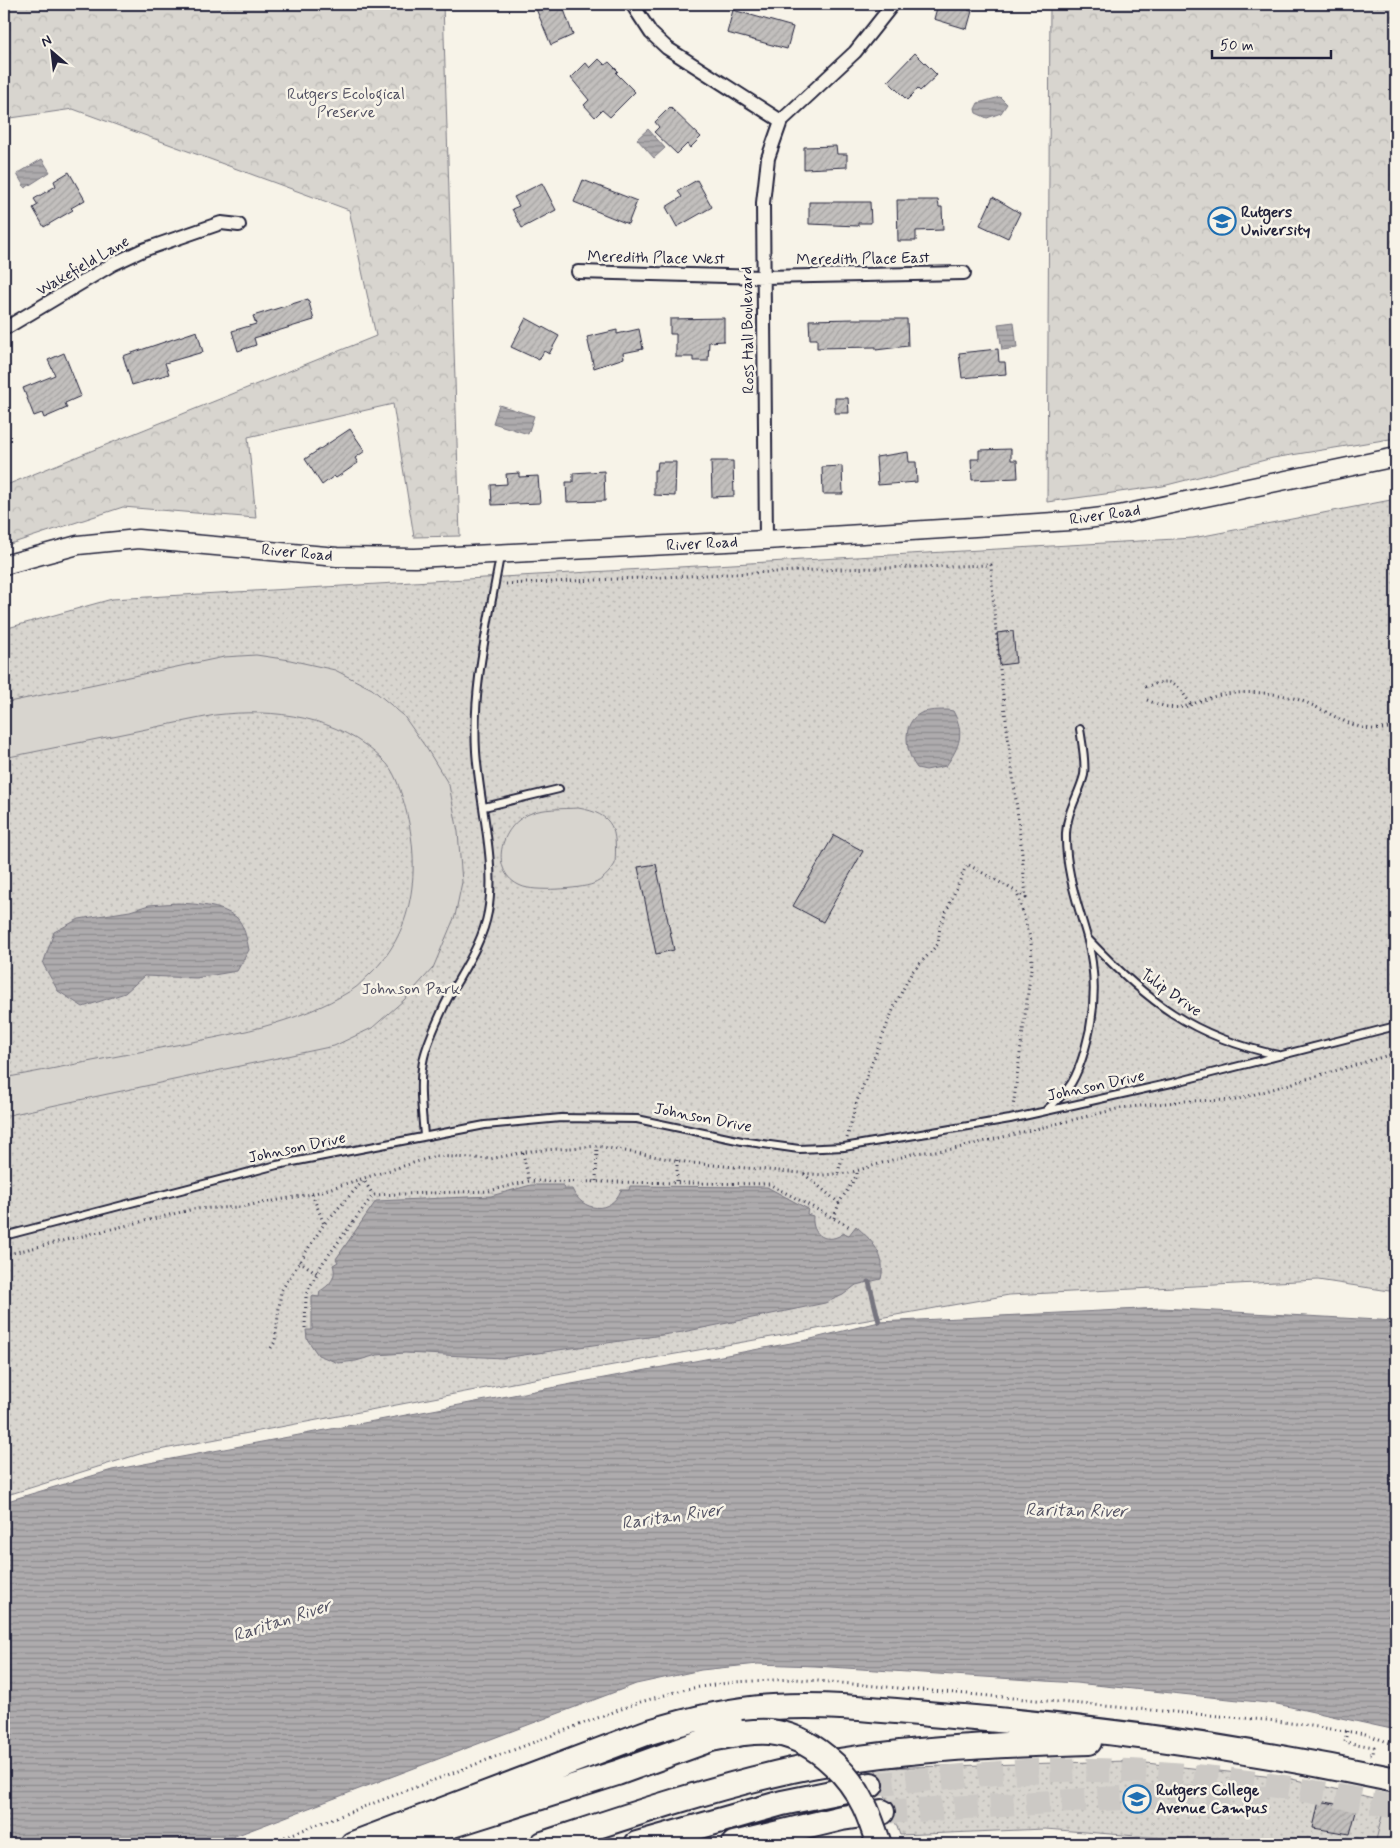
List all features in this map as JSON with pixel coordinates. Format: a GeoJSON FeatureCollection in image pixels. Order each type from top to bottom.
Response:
{"type":"FeatureCollection","features":[{"type":"Feature","properties":{"kind":"highway"},"geometry":{"type":"LineString","coordinates":[[353,1844],[646,1733],[683,1721],[772,1707],[828,1706],[1015,1721],[1220,1746],[1396,1780]]}},
{"type":"Feature","properties":{"kind":"highway"},"geometry":{"type":"LineString","coordinates":[[393,1844],[617,1773],[711,1739],[743,1733],[771,1732],[793,1738],[819,1752],[849,1781],[864,1804],[879,1844]]}},
{"type":"Feature","properties":{"kind":"highway"},"geometry":{"type":"LineString","coordinates":[[543,1844],[683,1798],[793,1770],[868,1758],[972,1746],[1101,1742],[1220,1746]]}},
{"type":"Feature","properties":{"kind":"highway"},"geometry":{"type":"LineString","coordinates":[[446,1844],[617,1773]]}},
{"type":"Feature","properties":{"kind":"highway"},"geometry":{"type":"LineString","coordinates":[[637,1844],[782,1803],[871,1784]]}},
{"type":"Feature","properties":{"kind":"highway"},"geometry":{"type":"LineString","coordinates":[[734,1844],[834,1820],[882,1812]]}},
{"type":"Feature","properties":{"kind":"street"},"geometry":{"type":"LineString","coordinates":[[632,4],[652,33],[667,48],[781,121],[855,52],[892,4]]}},
{"type":"Feature","properties":{"kind":"street","name":"Ross Hall Boulevard"},"geometry":{"type":"LineString","coordinates":[[766,540],[763,203],[768,158],[781,121]]}},
{"type":"Feature","properties":{"kind":"street","name":"Wakefield Lane"},"geometry":{"type":"LineString","coordinates":[[4,329],[113,264],[144,250],[221,223],[239,224]]}},
{"type":"Feature","properties":{"kind":"street","name":"Meredith Place West"},"geometry":{"type":"LineString","coordinates":[[578,272],[763,277]]}},
{"type":"Feature","properties":{"kind":"street","name":"Meredith Place East"},"geometry":{"type":"LineString","coordinates":[[763,277],[964,273]]}},
{"type":"Feature","properties":{"kind":"street","name":"River Road"},"geometry":{"type":"LineString","coordinates":[[4,565],[78,546],[138,540],[336,557],[414,558],[766,540],[1070,521],[1119,515],[1396,456]]}},
{"type":"Feature","properties":{"kind":"lane"},"geometry":{"type":"LineString","coordinates":[[424,1136],[421,1103],[424,1056],[445,1004],[473,955],[488,912],[489,868],[484,807],[476,751],[477,689],[500,554]]}},
{"type":"Feature","properties":{"kind":"lane","name":"Tulip Drive"},"geometry":{"type":"LineString","coordinates":[[1044,1111],[1069,1089],[1081,1062],[1093,1022],[1094,980],[1087,938],[1068,869],[1066,833],[1068,812],[1084,773],[1080,729]]}},
{"type":"Feature","properties":{"kind":"lane"},"geometry":{"type":"LineString","coordinates":[[484,807],[558,789]]}},
{"type":"Feature","properties":{"kind":"lane","name":"Tulip Drive"},"geometry":{"type":"LineString","coordinates":[[1087,938],[1119,972],[1183,1022],[1220,1040],[1280,1056]]}},
{"type":"Feature","properties":{"kind":"lane","name":"Johnson Drive"},"geometry":{"type":"LineString","coordinates":[[4,1236],[277,1165],[485,1125],[561,1118],[637,1119],[742,1141],[799,1148],[844,1147],[1010,1119],[1176,1082],[1396,1026]]}},
{"type":"Feature","properties":{"kind":"path"},"geometry":{"type":"LineString","coordinates":[[495,585],[832,569],[991,565],[997,648],[1020,818],[1026,898],[967,864],[940,926],[938,944],[912,972],[895,1004],[857,1101],[847,1138]]}},
{"type":"Feature","properties":{"kind":"path"},"geometry":{"type":"LineString","coordinates":[[1145,687],[1164,681],[1172,682],[1177,684],[1191,705]]}},
{"type":"Feature","properties":{"kind":"path"},"geometry":{"type":"LineString","coordinates":[[1147,700],[1166,708],[1178,709],[1221,695],[1288,697],[1320,707],[1341,720],[1363,730],[1396,726]]}},
{"type":"Feature","properties":{"kind":"path"},"geometry":{"type":"LineString","coordinates":[[1006,1136],[1032,961],[1031,941],[1017,892]]}},
{"type":"Feature","properties":{"kind":"path"},"geometry":{"type":"LineString","coordinates":[[4,1255],[194,1209],[240,1207],[312,1194],[364,1180],[436,1156],[490,1159],[523,1153],[597,1146],[676,1160],[804,1174],[838,1174],[915,1153],[954,1149],[1121,1108],[1186,1101],[1235,1100],[1396,1053]]}},
{"type":"Feature","properties":{"kind":"path"},"geometry":{"type":"LineString","coordinates":[[596,1181],[597,1146]]}},
{"type":"Feature","properties":{"kind":"path"},"geometry":{"type":"LineString","coordinates":[[523,1153],[529,1180]]}},
{"type":"Feature","properties":{"kind":"path"},"geometry":{"type":"LineString","coordinates":[[838,1174],[842,1157]]}},
{"type":"Feature","properties":{"kind":"path"},"geometry":{"type":"LineString","coordinates":[[676,1160],[677,1182]]}},
{"type":"Feature","properties":{"kind":"path"},"geometry":{"type":"LineString","coordinates":[[834,1218],[840,1203],[857,1175],[857,1170]]}},
{"type":"Feature","properties":{"kind":"path"},"geometry":{"type":"LineString","coordinates":[[804,1174],[840,1203]]}},
{"type":"Feature","properties":{"kind":"path"},"geometry":{"type":"LineString","coordinates":[[364,1180],[373,1195]]}},
{"type":"Feature","properties":{"kind":"path"},"geometry":{"type":"LineString","coordinates":[[271,1348],[275,1342],[281,1291],[324,1224],[364,1180]]}},
{"type":"Feature","properties":{"kind":"path"},"geometry":{"type":"LineString","coordinates":[[373,1195],[490,1191],[529,1180],[769,1184],[850,1227]]}},
{"type":"Feature","properties":{"kind":"path"},"geometry":{"type":"LineString","coordinates":[[312,1194],[324,1224]]}},
{"type":"Feature","properties":{"kind":"path"},"geometry":{"type":"LineString","coordinates":[[305,1328],[306,1294],[317,1273],[373,1195]]}},
{"type":"Feature","properties":{"kind":"path"},"geometry":{"type":"LineString","coordinates":[[299,1261],[317,1273]]}},
{"type":"Feature","properties":{"kind":"path"},"geometry":{"type":"LineString","coordinates":[[1347,1731],[1345,1742],[1374,1748],[1372,1754],[1364,1753]]}},
{"type":"Feature","properties":{"kind":"green space","name":"Rutgers Ecological Preserve"},"geometry":{"type":"Polygon","coordinates":[[[4,4],[443,4],[460,536],[414,537],[393,404],[248,437],[256,518],[123,507],[4,546],[4,486],[376,336],[349,210],[73,109],[4,119],[4,4]]]}},
{"type":"Feature","properties":{"kind":"green space","name":"Rutgers University"},"geometry":{"type":"Polygon","coordinates":[[[1050,4],[1396,4],[1396,438],[1273,458],[1163,486],[1047,502],[1050,4]]]}},
{"type":"Feature","properties":{"kind":"green space","name":"Johnson Park"},"geometry":{"type":"Polygon","coordinates":[[[1396,499],[1396,1292],[1318,1280],[1009,1295],[523,1381],[143,1453],[4,1496],[4,629],[112,599],[1193,538],[1396,499]]]}},
{"type":"Feature","properties":{"kind":"green space"},"geometry":{"type":"Polygon","coordinates":[[[256,655],[335,670],[372,689],[403,715],[449,785],[458,832],[462,882],[455,916],[433,968],[404,1000],[372,1028],[334,1046],[4,1116],[4,1078],[238,1033],[308,1012],[355,988],[386,956],[398,937],[406,916],[411,894],[413,871],[409,825],[404,803],[396,780],[387,764],[365,745],[346,733],[305,718],[260,713],[238,713],[215,715],[4,758],[4,703],[224,657],[256,655]]]}},
{"type":"Feature","properties":{"kind":"green space"},"geometry":{"type":"Polygon","coordinates":[[[578,808],[600,814],[611,826],[615,842],[615,864],[608,873],[600,880],[587,886],[557,889],[527,888],[511,879],[504,871],[501,860],[505,838],[511,828],[519,820],[534,812],[578,808]]]}},
{"type":"Feature","properties":{"kind":"green space","name":"Rutgers College Avenue Campus"},"geometry":{"type":"Polygon","coordinates":[[[1128,1761],[1292,1779],[1396,1803],[1396,1844],[1242,1844],[1045,1829],[900,1835],[875,1768],[1128,1761]]]}},
{"type":"Feature","properties":{"kind":"green space"},"geometry":{"type":"Polygon","coordinates":[[[1383,1812],[1396,1815],[1396,1844],[1375,1844],[1383,1812]]]}},
{"type":"Feature","properties":{"kind":"water"},"geometry":{"type":"Polygon","coordinates":[[[1000,97],[1007,104],[1001,113],[987,118],[976,113],[975,109],[978,103],[1000,97]]]}},
{"type":"Feature","properties":{"kind":"water"},"geometry":{"type":"Polygon","coordinates":[[[648,129],[665,148],[654,158],[637,139],[648,129]]]}},
{"type":"Feature","properties":{"kind":"water"},"geometry":{"type":"Polygon","coordinates":[[[42,159],[50,172],[25,188],[17,174],[42,159]]]}},
{"type":"Feature","properties":{"kind":"water"},"geometry":{"type":"Polygon","coordinates":[[[1014,322],[1017,348],[1002,350],[998,324],[1014,322]]]}},
{"type":"Feature","properties":{"kind":"water"},"geometry":{"type":"Polygon","coordinates":[[[499,405],[534,416],[528,434],[493,423],[499,405]]]}},
{"type":"Feature","properties":{"kind":"water"},"geometry":{"type":"Polygon","coordinates":[[[953,711],[959,726],[958,746],[955,752],[946,766],[926,770],[917,768],[908,747],[907,739],[910,724],[921,713],[953,711]]]}},
{"type":"Feature","properties":{"kind":"water"},"geometry":{"type":"Polygon","coordinates":[[[178,903],[223,910],[239,920],[245,932],[249,950],[237,971],[196,978],[144,976],[125,993],[83,1007],[58,991],[43,964],[54,932],[79,919],[130,911],[149,905],[178,903]]]}},
{"type":"Feature","properties":{"kind":"water"},"geometry":{"type":"Polygon","coordinates":[[[531,1185],[563,1185],[564,1189],[572,1189],[582,1202],[596,1208],[611,1204],[621,1190],[629,1190],[630,1186],[767,1187],[808,1209],[807,1214],[813,1216],[815,1229],[822,1236],[832,1238],[844,1233],[849,1235],[856,1226],[880,1255],[882,1263],[881,1279],[856,1285],[843,1295],[825,1303],[683,1332],[503,1358],[405,1353],[377,1355],[356,1361],[338,1363],[318,1355],[307,1339],[306,1330],[312,1330],[312,1296],[319,1297],[320,1291],[332,1280],[334,1273],[333,1265],[338,1262],[336,1259],[376,1201],[491,1196],[531,1185]]]}},
{"type":"Feature","properties":{"kind":"water","name":"Raritan River"},"geometry":{"type":"Polygon","coordinates":[[[1161,1308],[1396,1321],[1396,1730],[1277,1704],[1076,1683],[758,1664],[701,1670],[636,1684],[214,1844],[4,1844],[4,1502],[112,1470],[807,1340],[879,1322],[1161,1308]]]}},
{"type":"Feature","properties":{"kind":"building"},"geometry":{"type":"Polygon","coordinates":[[[534,4],[562,4],[573,35],[551,45],[534,4]]]}},
{"type":"Feature","properties":{"kind":"building"},"geometry":{"type":"Polygon","coordinates":[[[938,4],[970,4],[968,10],[972,11],[967,29],[934,19],[938,4]]]}},
{"type":"Feature","properties":{"kind":"building"},"geometry":{"type":"Polygon","coordinates":[[[733,10],[793,27],[787,49],[727,33],[733,10]]]}},
{"type":"Feature","properties":{"kind":"building"},"geometry":{"type":"Polygon","coordinates":[[[915,53],[937,75],[907,100],[888,81],[915,53]]]}},
{"type":"Feature","properties":{"kind":"building"},"geometry":{"type":"Polygon","coordinates":[[[599,59],[605,65],[609,62],[618,71],[616,73],[635,92],[610,117],[602,110],[595,117],[584,105],[589,100],[571,78],[586,63],[590,68],[599,59]]]}},
{"type":"Feature","properties":{"kind":"building"},"geometry":{"type":"Polygon","coordinates":[[[670,107],[701,137],[690,148],[687,144],[677,154],[654,132],[659,127],[655,122],[670,107]]]}},
{"type":"Feature","properties":{"kind":"building"},"geometry":{"type":"Polygon","coordinates":[[[836,146],[837,154],[847,154],[847,167],[804,169],[804,147],[836,146]]]}},
{"type":"Feature","properties":{"kind":"building"},"geometry":{"type":"Polygon","coordinates":[[[69,172],[85,200],[71,208],[73,210],[44,227],[33,208],[38,205],[34,199],[56,186],[54,181],[69,172]]]}},
{"type":"Feature","properties":{"kind":"building"},"geometry":{"type":"Polygon","coordinates":[[[583,180],[637,201],[628,224],[574,202],[583,180]]]}},
{"type":"Feature","properties":{"kind":"building"},"geometry":{"type":"Polygon","coordinates":[[[697,180],[712,207],[677,227],[666,207],[682,197],[678,191],[697,180]]]}},
{"type":"Feature","properties":{"kind":"building"},"geometry":{"type":"Polygon","coordinates":[[[542,183],[556,210],[522,228],[512,209],[519,206],[514,197],[542,183]]]}},
{"type":"Feature","properties":{"kind":"building"},"geometry":{"type":"Polygon","coordinates":[[[993,197],[1020,213],[1008,238],[980,225],[993,197]]]}},
{"type":"Feature","properties":{"kind":"building"},"geometry":{"type":"Polygon","coordinates":[[[897,200],[938,200],[939,207],[942,207],[943,230],[916,231],[916,241],[898,241],[897,200]]]}},
{"type":"Feature","properties":{"kind":"building"},"geometry":{"type":"Polygon","coordinates":[[[809,202],[870,202],[871,223],[858,223],[858,226],[809,224],[809,202]]]}},
{"type":"Feature","properties":{"kind":"building"},"geometry":{"type":"Polygon","coordinates":[[[308,299],[314,320],[254,338],[256,345],[238,351],[232,331],[256,324],[253,316],[308,299]]]}},
{"type":"Feature","properties":{"kind":"building"},"geometry":{"type":"Polygon","coordinates":[[[526,318],[559,336],[549,354],[544,351],[539,360],[511,347],[526,318]]]}},
{"type":"Feature","properties":{"kind":"building"},"geometry":{"type":"Polygon","coordinates":[[[724,318],[724,341],[709,342],[708,361],[693,361],[693,357],[676,357],[676,334],[670,334],[670,319],[724,318]]]}},
{"type":"Feature","properties":{"kind":"building"},"geometry":{"type":"Polygon","coordinates":[[[907,319],[908,346],[876,350],[876,347],[817,348],[817,339],[810,339],[809,320],[907,319]]]}},
{"type":"Feature","properties":{"kind":"building"},"geometry":{"type":"Polygon","coordinates":[[[639,329],[643,349],[623,353],[624,358],[594,368],[587,337],[617,330],[617,334],[639,329]]]}},
{"type":"Feature","properties":{"kind":"building"},"geometry":{"type":"Polygon","coordinates":[[[197,331],[203,352],[165,363],[169,374],[132,385],[123,356],[197,331]]]}},
{"type":"Feature","properties":{"kind":"building"},"geometry":{"type":"Polygon","coordinates":[[[998,349],[999,362],[1005,362],[1006,374],[962,378],[959,353],[998,349]]]}},
{"type":"Feature","properties":{"kind":"building"},"geometry":{"type":"Polygon","coordinates":[[[64,353],[81,396],[65,403],[67,408],[44,418],[42,413],[34,416],[23,388],[55,375],[48,360],[64,353]]]}},
{"type":"Feature","properties":{"kind":"building"},"geometry":{"type":"Polygon","coordinates":[[[835,398],[848,398],[849,413],[835,413],[835,398]]]}},
{"type":"Feature","properties":{"kind":"building"},"geometry":{"type":"Polygon","coordinates":[[[350,429],[365,451],[355,458],[358,463],[322,485],[305,459],[350,429]]]}},
{"type":"Feature","properties":{"kind":"building"},"geometry":{"type":"Polygon","coordinates":[[[1011,449],[1011,460],[1017,460],[1018,478],[972,480],[971,459],[979,459],[979,450],[1011,449]]]}},
{"type":"Feature","properties":{"kind":"building"},"geometry":{"type":"Polygon","coordinates":[[[908,452],[909,462],[916,462],[917,482],[878,485],[876,457],[908,452]]]}},
{"type":"Feature","properties":{"kind":"building"},"geometry":{"type":"Polygon","coordinates":[[[711,461],[733,461],[734,496],[712,497],[711,461]]]}},
{"type":"Feature","properties":{"kind":"building"},"geometry":{"type":"Polygon","coordinates":[[[658,462],[676,462],[675,496],[654,495],[654,470],[657,470],[658,462]]]}},
{"type":"Feature","properties":{"kind":"building"},"geometry":{"type":"Polygon","coordinates":[[[842,466],[843,494],[823,494],[822,467],[842,466]]]}},
{"type":"Feature","properties":{"kind":"building"},"geometry":{"type":"Polygon","coordinates":[[[604,471],[605,501],[567,502],[566,482],[573,482],[573,473],[604,471]]]}},
{"type":"Feature","properties":{"kind":"building"},"geometry":{"type":"Polygon","coordinates":[[[519,473],[519,477],[538,476],[540,503],[492,505],[491,485],[507,484],[506,474],[519,473]]]}},
{"type":"Feature","properties":{"kind":"building"},"geometry":{"type":"Polygon","coordinates":[[[1013,631],[1016,663],[1000,665],[997,633],[1013,631]]]}},
{"type":"Feature","properties":{"kind":"building"},"geometry":{"type":"Polygon","coordinates":[[[834,835],[863,851],[823,922],[793,906],[834,835]]]}},
{"type":"Feature","properties":{"kind":"building"},"geometry":{"type":"Polygon","coordinates":[[[656,864],[674,950],[656,954],[638,867],[656,864]]]}},
{"type":"Feature","properties":{"kind":"building"},"geometry":{"type":"Polygon","coordinates":[[[1319,1801],[1357,1808],[1350,1834],[1313,1828],[1319,1801]]]}},
{"type":"Feature","properties":{"kind":"waterway"},"geometry":{"type":"LineString","coordinates":[[869,1282],[879,1322]]}},
{"type":"Feature","properties":{"kind":"tunnel"},"geometry":{"type":"LineString","coordinates":[[871,1785],[983,1774],[1039,1771],[1133,1771],[1246,1782],[1396,1807]]}},
{"type":"Feature","properties":{"kind":"tunnel"},"geometry":{"type":"LineString","coordinates":[[882,1812],[1154,1796],[1275,1798]]}},
{"type":"Feature","properties":{"kind":"place","name":"Rutgers University"},"geometry":{"type":"Point","coordinates":[1222,221]}},
{"type":"Feature","properties":{"kind":"place","name":"Rutgers College Avenue Campus"},"geometry":{"type":"Point","coordinates":[1137,1799]}}]}
